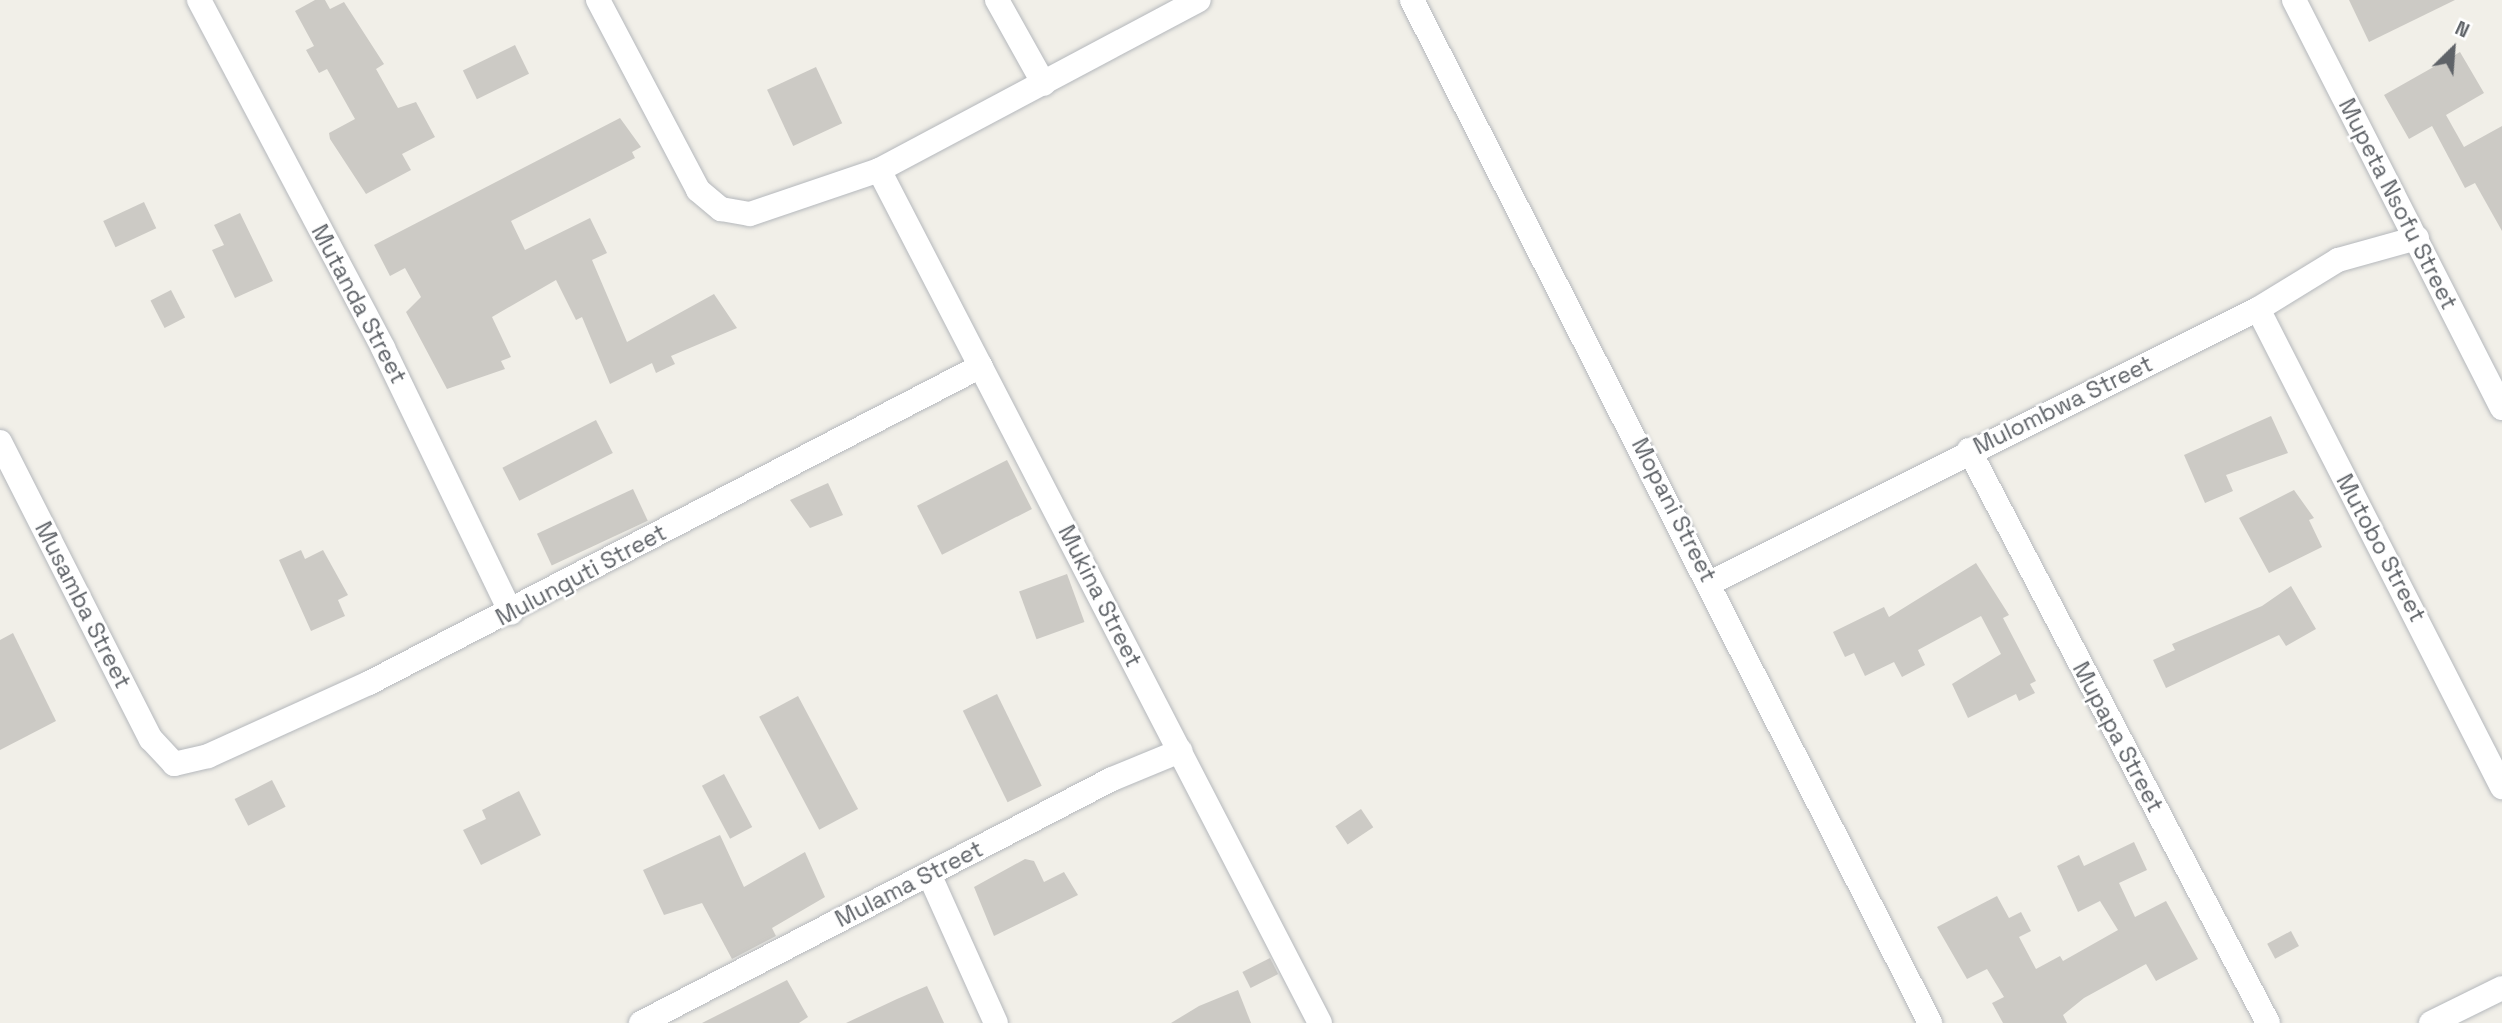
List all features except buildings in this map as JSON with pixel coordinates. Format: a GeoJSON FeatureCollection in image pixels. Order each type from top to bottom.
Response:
{"type":"FeatureCollection","features":[{"type":"Feature","properties":{"kind":"street","name":"Mutanda Street"},"geometry":{"type":"LineString","coordinates":[[199,0],[383,348],[511,613]]}},
{"type":"Feature","properties":{"kind":"street"},"geometry":{"type":"LineString","coordinates":[[598,0],[698,190],[721,209],[750,214],[878,170],[1199,0]]}},
{"type":"Feature","properties":{"kind":"street"},"geometry":{"type":"LineString","coordinates":[[997,0],[1044,84]]}},
{"type":"Feature","properties":{"kind":"street","name":"Mopani Street"},"geometry":{"type":"LineString","coordinates":[[1412,0],[1712,582],[1930,1023]]}},
{"type":"Feature","properties":{"kind":"street","name":"Mupeta Nsofu Street"},"geometry":{"type":"LineString","coordinates":[[2294,0],[2502,408]]}},
{"type":"Feature","properties":{"kind":"street","name":"Mukina Street"},"geometry":{"type":"LineString","coordinates":[[878,170],[1320,1023]]}},
{"type":"Feature","properties":{"kind":"street","name":"Mulombwa Street"},"geometry":{"type":"LineString","coordinates":[[1712,582],[1969,450],[2258,309],[2339,260],[2417,238]]}},
{"type":"Feature","properties":{"kind":"street","name":"Mutobo Street"},"geometry":{"type":"LineString","coordinates":[[2258,309],[2502,787]]}},
{"type":"Feature","properties":{"kind":"street","name":"Mulunguti Street"},"geometry":{"type":"LineString","coordinates":[[174,764],[208,756],[511,613],[981,366]]}},
{"type":"Feature","properties":{"kind":"street","name":"Musamba Street"},"geometry":{"type":"LineString","coordinates":[[0,442],[151,739],[174,764]]}},
{"type":"Feature","properties":{"kind":"street","name":"Mupapa Street"},"geometry":{"type":"LineString","coordinates":[[1969,450],[2268,1023]]}},
{"type":"Feature","properties":{"kind":"street","name":"Mulama Street"},"geometry":{"type":"LineString","coordinates":[[651,1021],[929,874],[1180,751]]}},
{"type":"Feature","properties":{"kind":"street"},"geometry":{"type":"LineString","coordinates":[[929,874],[996,1023]]}},
{"type":"Feature","properties":{"kind":"street"},"geometry":{"type":"LineString","coordinates":[[2431,1023],[2457,1017],[2502,988]]}}]}
